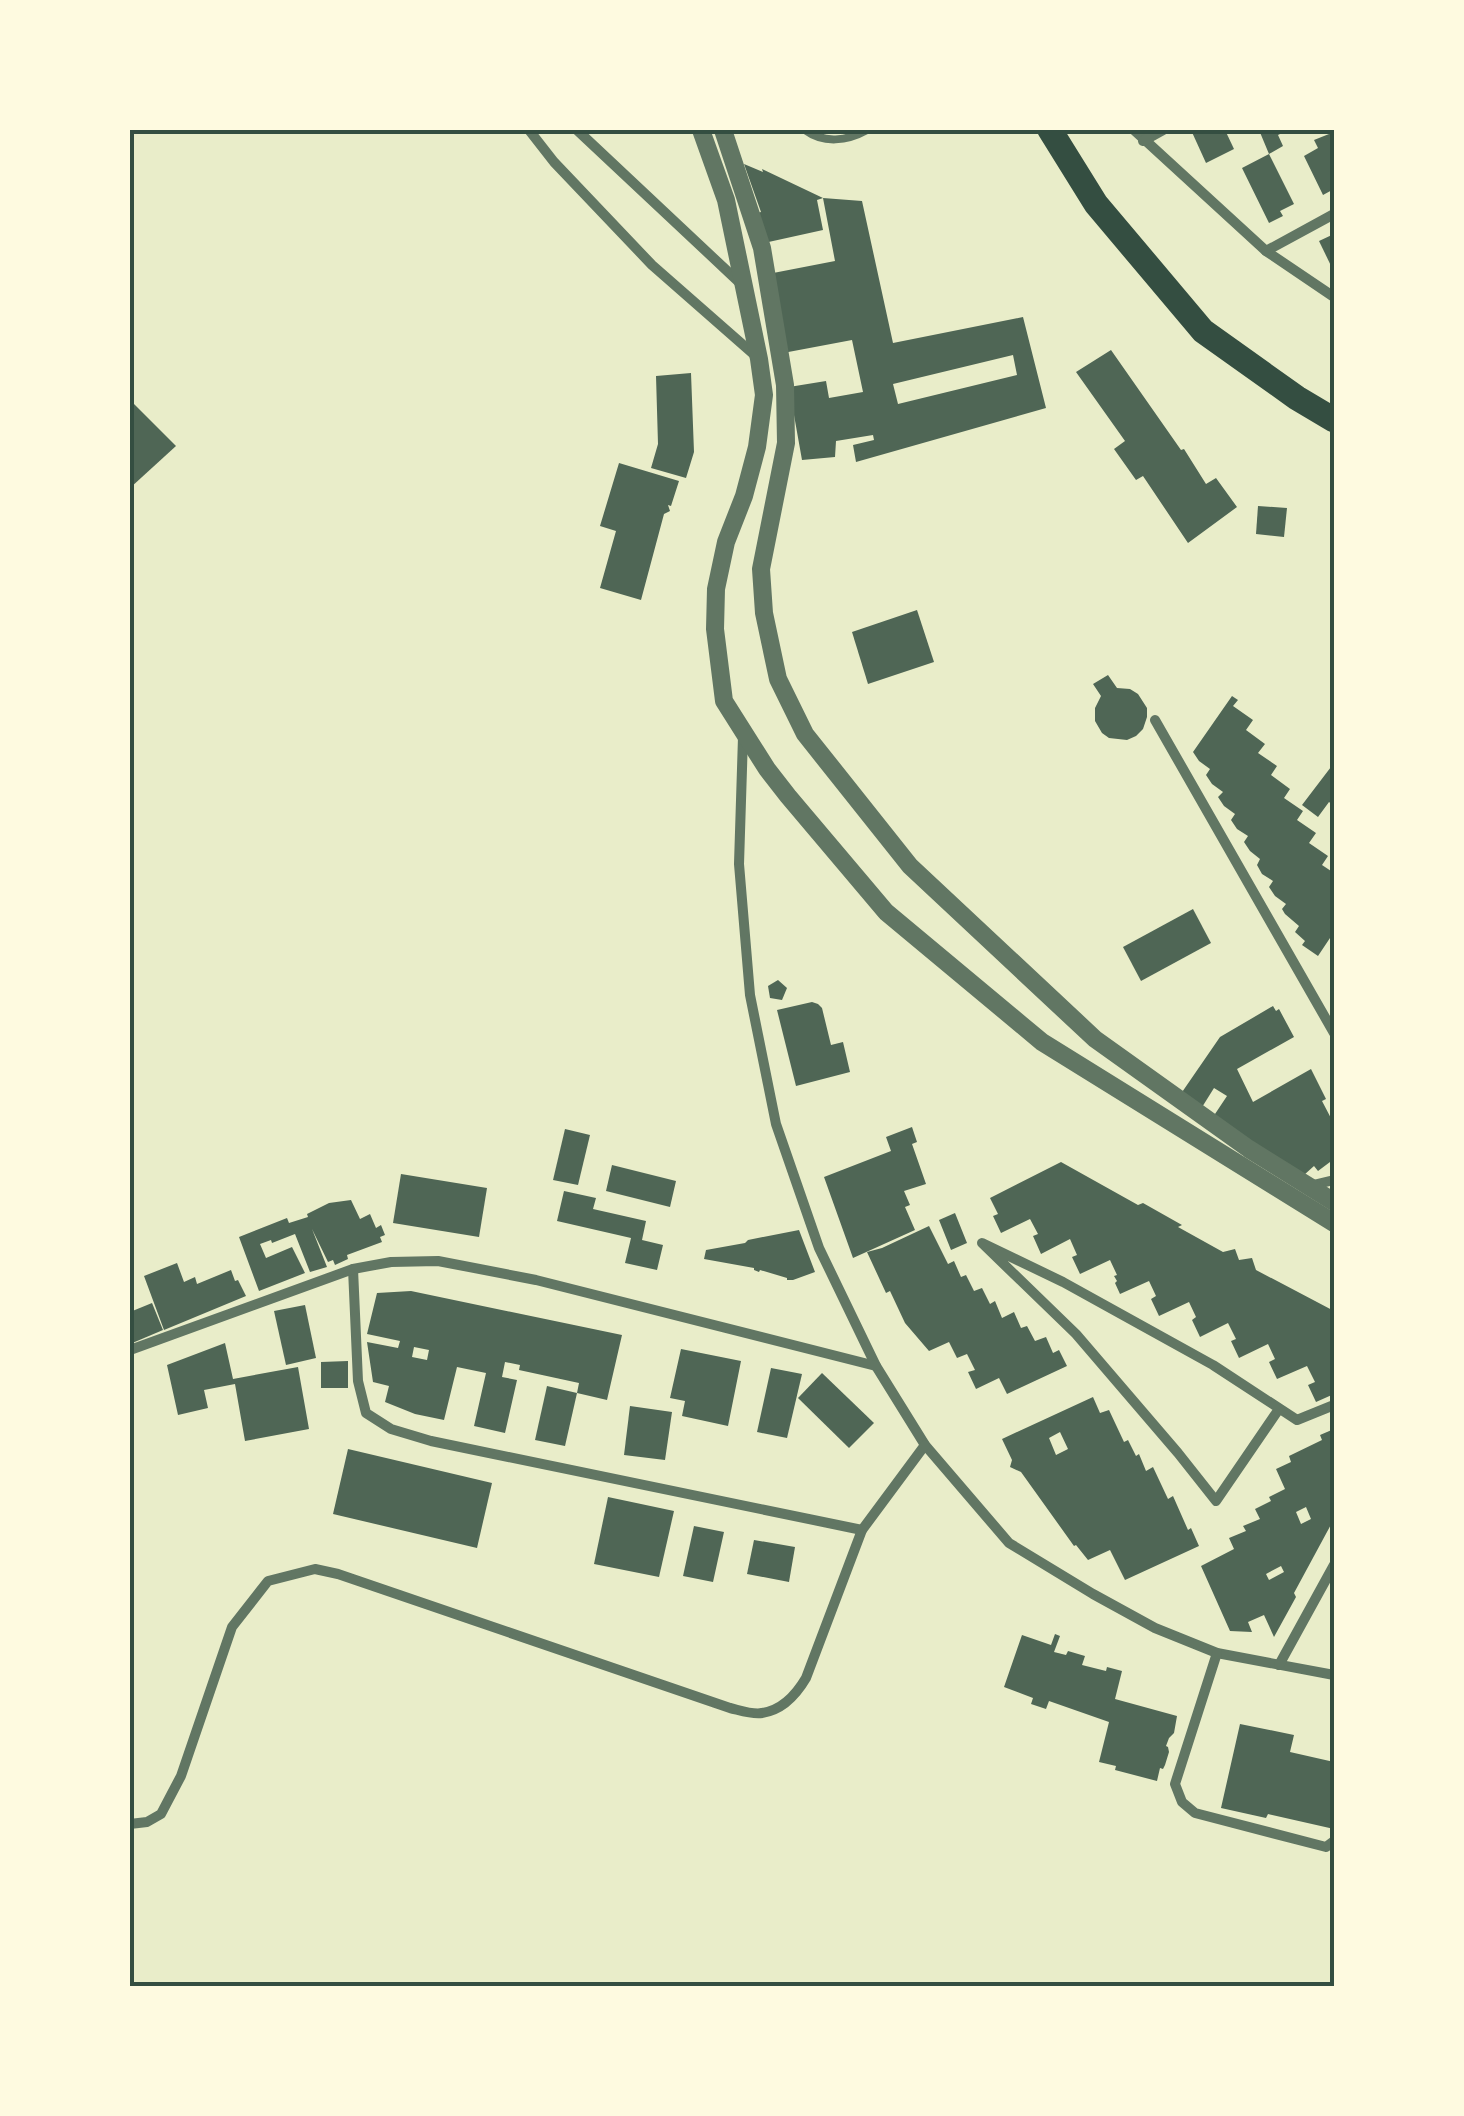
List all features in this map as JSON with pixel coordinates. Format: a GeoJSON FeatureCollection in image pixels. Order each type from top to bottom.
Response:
{"type":"FeatureCollection","features":[{"type":"Feature","properties":{"kind":"main road"},"geometry":{"type":"LineString","coordinates":[[1050,130],[1096,204],[1203,330],[1334,420]]}},
{"type":"Feature","properties":{"kind":"street"},"geometry":{"type":"LineString","coordinates":[[529,130],[554,162],[652,265],[759,358]]}},
{"type":"Feature","properties":{"kind":"street"},"geometry":{"type":"LineString","coordinates":[[576,130],[744,287]]}},
{"type":"Feature","properties":{"kind":"street"},"geometry":{"type":"LineString","coordinates":[[701,130],[726,200],[764,394],[757,447],[726,542],[716,589],[715,629],[724,701],[788,796],[886,912],[1042,1042],[1334,1224]]}},
{"type":"Feature","properties":{"kind":"street"},"geometry":{"type":"LineString","coordinates":[[723,130],[762,248],[785,385],[786,444],[761,569],[764,613],[778,678],[805,734],[910,866],[1095,1039],[1250,1150],[1334,1202]]}},
{"type":"Feature","properties":{"kind":"street"},"geometry":{"type":"LineString","coordinates":[[1134,130],[1266,251],[1334,297]]}},
{"type":"Feature","properties":{"kind":"street"},"geometry":{"type":"LineString","coordinates":[[1143,140],[1163,130]]}},
{"type":"Feature","properties":{"kind":"street"},"geometry":{"type":"LineString","coordinates":[[1266,251],[1334,214]]}},
{"type":"Feature","properties":{"kind":"street"},"geometry":{"type":"LineString","coordinates":[[1156,720],[1334,1033]]}},
{"type":"Feature","properties":{"kind":"street"},"geometry":{"type":"LineString","coordinates":[[743,733],[738,864],[750,995],[776,1124],[819,1248],[876,1366],[925,1446],[1009,1543],[1094,1594],[1155,1628],[1217,1653],[1334,1675]]}},
{"type":"Feature","properties":{"kind":"street"},"geometry":{"type":"LineString","coordinates":[[1308,1186],[1334,1180]]}},
{"type":"Feature","properties":{"kind":"street"},"geometry":{"type":"LineString","coordinates":[[1279,1409],[1216,1501],[1076,1334],[982,1243],[1063,1282],[1213,1364],[1297,1420],[1334,1404]]}},
{"type":"Feature","properties":{"kind":"street"},"geometry":{"type":"LineString","coordinates":[[130,1350],[353,1270],[391,1262],[438,1262],[536,1280],[876,1366]]}},
{"type":"Feature","properties":{"kind":"street"},"geometry":{"type":"LineString","coordinates":[[353,1270],[358,1381],[366,1413],[391,1429],[431,1441],[862,1530]]}},
{"type":"Feature","properties":{"kind":"street"},"geometry":{"type":"LineString","coordinates":[[130,1824],[147,1822],[161,1814],[181,1776],[232,1627],[268,1580],[315,1569],[730,1708],[761,1714],[787,1703],[806,1678],[862,1530],[925,1446]]}},
{"type":"Feature","properties":{"kind":"street"},"geometry":{"type":"LineString","coordinates":[[1279,1665],[1334,1565]]}},
{"type":"Feature","properties":{"kind":"street"},"geometry":{"type":"LineString","coordinates":[[1217,1653],[1175,1784],[1182,1802],[1195,1813],[1326,1847],[1334,1841]]}},
{"type":"Feature","properties":{"kind":"lane"},"geometry":{"type":"LineString","coordinates":[[805,130],[810,135],[840,141],[866,130]]}},
{"type":"Feature","properties":{"kind":"building"},"geometry":{"type":"Polygon","coordinates":[[[1191,130],[1225,130],[1234,149],[1206,163],[1191,130]]]}},
{"type":"Feature","properties":{"kind":"building"},"geometry":{"type":"Polygon","coordinates":[[[1259,130],[1288,130],[1278,135],[1283,146],[1269,154],[1259,130]]]}},
{"type":"Feature","properties":{"kind":"building"},"geometry":{"type":"Polygon","coordinates":[[[1334,132],[1334,189],[1323,195],[1304,156],[1318,148],[1314,140],[1334,132]]]}},
{"type":"Feature","properties":{"kind":"building"},"geometry":{"type":"Polygon","coordinates":[[[1269,154],[1294,204],[1269,223],[1242,168],[1269,154]]]}},
{"type":"Feature","properties":{"kind":"building"},"geometry":{"type":"Polygon","coordinates":[[[744,164],[823,198],[817,200],[823,230],[764,243],[757,213],[761,212],[744,164]]]}},
{"type":"Feature","properties":{"kind":"building"},"geometry":{"type":"Polygon","coordinates":[[[823,198],[862,201],[893,343],[1023,317],[1046,408],[856,462],[853,445],[874,440],[873,435],[836,441],[835,457],[802,460],[789,387],[826,381],[829,398],[863,392],[852,340],[783,353],[768,274],[835,261],[823,198]],[[1013,355],[893,384],[898,404],[1017,375],[1013,355]]]}},
{"type":"Feature","properties":{"kind":"building"},"geometry":{"type":"Polygon","coordinates":[[[1334,234],[1334,272],[1319,241],[1334,234]]]}},
{"type":"Feature","properties":{"kind":"building"},"geometry":{"type":"Polygon","coordinates":[[[1111,350],[1206,484],[1216,478],[1237,507],[1188,543],[1143,476],[1136,480],[1114,449],[1125,441],[1076,372],[1111,350]]]}},
{"type":"Feature","properties":{"kind":"building"},"geometry":{"type":"Polygon","coordinates":[[[691,373],[694,452],[686,478],[651,468],[658,444],[656,376],[691,373]]]}},
{"type":"Feature","properties":{"kind":"building"},"geometry":{"type":"Polygon","coordinates":[[[130,400],[176,446],[130,488],[130,400]]]}},
{"type":"Feature","properties":{"kind":"building"},"geometry":{"type":"Polygon","coordinates":[[[619,463],[679,481],[671,506],[668,505],[670,511],[664,514],[641,600],[600,588],[616,531],[600,526],[619,463]]]}},
{"type":"Feature","properties":{"kind":"building"},"geometry":{"type":"Polygon","coordinates":[[[1258,506],[1287,508],[1284,537],[1256,534],[1258,506]]]}},
{"type":"Feature","properties":{"kind":"building"},"geometry":{"type":"Polygon","coordinates":[[[917,610],[934,662],[868,684],[852,632],[917,610]]]}},
{"type":"Feature","properties":{"kind":"building"},"geometry":{"type":"Polygon","coordinates":[[[1108,675],[1117,688],[1138,694],[1147,708],[1143,729],[1127,740],[1109,738],[1095,721],[1095,708],[1101,696],[1093,684],[1108,675]]]}},
{"type":"Feature","properties":{"kind":"building"},"geometry":{"type":"Polygon","coordinates":[[[1232,696],[1238,700],[1233,706],[1253,720],[1246,730],[1265,744],[1258,753],[1277,766],[1271,775],[1290,789],[1284,798],[1303,811],[1297,820],[1316,833],[1309,843],[1328,856],[1322,865],[1334,873],[1334,932],[1318,956],[1302,945],[1305,941],[1295,932],[1299,926],[1285,914],[1282,909],[1286,904],[1269,887],[1273,881],[1262,874],[1257,865],[1260,859],[1244,842],[1248,836],[1237,829],[1231,820],[1235,814],[1218,797],[1223,792],[1206,775],[1210,769],[1193,752],[1232,696]]]}},
{"type":"Feature","properties":{"kind":"building"},"geometry":{"type":"Polygon","coordinates":[[[1334,763],[1334,806],[1329,802],[1318,817],[1302,805],[1334,763]]]}},
{"type":"Feature","properties":{"kind":"building"},"geometry":{"type":"Polygon","coordinates":[[[1193,909],[1211,943],[1141,981],[1123,947],[1193,909]]]}},
{"type":"Feature","properties":{"kind":"building"},"geometry":{"type":"Polygon","coordinates":[[[778,980],[787,988],[782,1000],[770,998],[768,986],[778,980]]]}},
{"type":"Feature","properties":{"kind":"building"},"geometry":{"type":"Polygon","coordinates":[[[812,1002],[822,1008],[831,1045],[843,1042],[850,1072],[796,1086],[777,1010],[812,1002]]]}},
{"type":"Feature","properties":{"kind":"building"},"geometry":{"type":"Polygon","coordinates":[[[1273,1006],[1276,1011],[1279,1009],[1294,1037],[1237,1069],[1253,1102],[1311,1069],[1334,1124],[1334,1159],[1318,1171],[1314,1166],[1304,1175],[1211,1120],[1227,1096],[1214,1088],[1199,1112],[1178,1098],[1220,1037],[1273,1006]]]}},
{"type":"Feature","properties":{"kind":"building"},"geometry":{"type":"Polygon","coordinates":[[[912,1127],[917,1142],[912,1144],[926,1184],[904,1191],[910,1205],[905,1207],[915,1230],[853,1258],[824,1177],[891,1151],[886,1137],[912,1127]]]}},
{"type":"Feature","properties":{"kind":"building"},"geometry":{"type":"Polygon","coordinates":[[[565,1129],[590,1135],[578,1185],[553,1180],[565,1129]]]}},
{"type":"Feature","properties":{"kind":"building"},"geometry":{"type":"Polygon","coordinates":[[[1061,1162],[1138,1205],[1143,1203],[1223,1252],[1235,1249],[1239,1260],[1252,1258],[1256,1270],[1334,1311],[1334,1394],[1316,1402],[1308,1385],[1315,1382],[1307,1366],[1277,1379],[1269,1362],[1275,1359],[1268,1344],[1239,1358],[1228,1323],[1200,1337],[1189,1302],[1159,1316],[1151,1299],[1156,1296],[1149,1281],[1120,1294],[1110,1260],[1080,1274],[1072,1257],[1077,1255],[1070,1239],[1041,1254],[1033,1236],[1038,1234],[1030,1219],[1001,1233],[990,1198],[1061,1162]]]}},
{"type":"Feature","properties":{"kind":"building"},"geometry":{"type":"Polygon","coordinates":[[[612,1165],[676,1181],[670,1207],[606,1191],[612,1165]]]}},
{"type":"Feature","properties":{"kind":"building"},"geometry":{"type":"Polygon","coordinates":[[[401,1174],[487,1188],[479,1237],[393,1223],[401,1174]]]}},
{"type":"Feature","properties":{"kind":"building"},"geometry":{"type":"Polygon","coordinates":[[[564,1191],[596,1198],[593,1209],[646,1221],[642,1240],[663,1245],[657,1270],[625,1263],[631,1238],[557,1221],[564,1191]]]}},
{"type":"Feature","properties":{"kind":"building"},"geometry":{"type":"Polygon","coordinates":[[[351,1200],[360,1219],[370,1214],[376,1228],[381,1225],[385,1235],[380,1237],[382,1242],[347,1255],[348,1259],[335,1265],[333,1260],[328,1262],[312,1229],[327,1267],[310,1272],[295,1234],[260,1244],[266,1258],[292,1247],[305,1273],[259,1291],[239,1237],[287,1218],[289,1223],[308,1217],[307,1214],[329,1203],[351,1200]]]}},
{"type":"Feature","properties":{"kind":"building"},"geometry":{"type":"Polygon","coordinates":[[[955,1213],[967,1243],[951,1250],[939,1220],[955,1213]]]}},
{"type":"Feature","properties":{"kind":"building"},"geometry":{"type":"Polygon","coordinates":[[[929,1226],[948,1264],[954,1261],[961,1277],[966,1275],[974,1291],[982,1288],[990,1304],[995,1301],[1002,1318],[1014,1312],[1021,1328],[1027,1326],[1035,1341],[1046,1337],[1053,1353],[1059,1350],[1067,1366],[1007,1394],[999,1378],[976,1389],[968,1372],[975,1370],[967,1354],[957,1358],[949,1342],[929,1351],[905,1323],[890,1291],[886,1293],[867,1252],[929,1226]]]}},
{"type":"Feature","properties":{"kind":"building"},"geometry":{"type":"Polygon","coordinates":[[[799,1230],[815,1272],[793,1280],[704,1259],[706,1250],[799,1230]]]}},
{"type":"Feature","properties":{"kind":"building"},"geometry":{"type":"Polygon","coordinates":[[[177,1263],[184,1282],[195,1277],[197,1284],[231,1270],[246,1296],[164,1330],[144,1276],[177,1263]]]}},
{"type":"Feature","properties":{"kind":"building"},"geometry":{"type":"Polygon","coordinates":[[[411,1291],[622,1335],[607,1400],[577,1393],[579,1383],[519,1370],[520,1365],[505,1362],[502,1377],[517,1380],[505,1433],[474,1426],[486,1373],[457,1367],[444,1420],[385,1402],[389,1386],[373,1382],[367,1342],[398,1348],[400,1341],[367,1334],[377,1293],[411,1291]],[[414,1347],[412,1357],[427,1360],[429,1350],[414,1347]]]}},
{"type":"Feature","properties":{"kind":"building"},"geometry":{"type":"Polygon","coordinates":[[[152,1303],[163,1330],[130,1344],[130,1312],[152,1303]]]}},
{"type":"Feature","properties":{"kind":"building"},"geometry":{"type":"Polygon","coordinates":[[[305,1305],[316,1358],[286,1365],[274,1311],[305,1305]]]}},
{"type":"Feature","properties":{"kind":"building"},"geometry":{"type":"Polygon","coordinates":[[[225,1343],[233,1379],[298,1367],[309,1429],[245,1441],[235,1384],[204,1390],[208,1408],[178,1415],[167,1365],[225,1343]]]}},
{"type":"Feature","properties":{"kind":"building"},"geometry":{"type":"Polygon","coordinates":[[[681,1349],[741,1361],[728,1426],[682,1416],[685,1401],[670,1398],[681,1349]]]}},
{"type":"Feature","properties":{"kind":"building"},"geometry":{"type":"Polygon","coordinates":[[[348,1361],[348,1388],[321,1388],[321,1362],[348,1361]]]}},
{"type":"Feature","properties":{"kind":"building"},"geometry":{"type":"Polygon","coordinates":[[[771,1368],[802,1374],[787,1438],[757,1432],[771,1368]]]}},
{"type":"Feature","properties":{"kind":"building"},"geometry":{"type":"Polygon","coordinates":[[[822,1373],[874,1423],[849,1448],[798,1398],[822,1373]]]}},
{"type":"Feature","properties":{"kind":"building"},"geometry":{"type":"Polygon","coordinates":[[[547,1386],[577,1393],[565,1446],[535,1440],[547,1386]]]}},
{"type":"Feature","properties":{"kind":"building"},"geometry":{"type":"Polygon","coordinates":[[[1093,1397],[1100,1413],[1109,1410],[1124,1442],[1128,1440],[1136,1456],[1139,1454],[1146,1471],[1153,1467],[1168,1499],[1173,1496],[1199,1546],[1125,1580],[1110,1550],[1088,1560],[1021,1472],[1010,1467],[1012,1460],[1002,1439],[1093,1397]],[[1060,1432],[1049,1438],[1056,1455],[1068,1449],[1060,1432]]]}},
{"type":"Feature","properties":{"kind":"building"},"geometry":{"type":"Polygon","coordinates":[[[630,1406],[672,1412],[665,1460],[624,1455],[630,1406]]]}},
{"type":"Feature","properties":{"kind":"building"},"geometry":{"type":"Polygon","coordinates":[[[1334,1429],[1334,1519],[1274,1637],[1264,1615],[1248,1622],[1252,1632],[1230,1631],[1201,1566],[1234,1549],[1229,1538],[1260,1519],[1255,1509],[1285,1489],[1276,1469],[1291,1462],[1289,1456],[1322,1440],[1320,1435],[1334,1429]],[[1306,1507],[1296,1512],[1301,1524],[1311,1519],[1306,1507]],[[1281,1566],[1266,1574],[1269,1580],[1284,1572],[1281,1566]]]}},
{"type":"Feature","properties":{"kind":"building"},"geometry":{"type":"Polygon","coordinates":[[[348,1449],[492,1483],[477,1548],[333,1514],[348,1449]]]}},
{"type":"Feature","properties":{"kind":"building"},"geometry":{"type":"Polygon","coordinates":[[[608,1497],[674,1511],[659,1577],[594,1564],[608,1497]]]}},
{"type":"Feature","properties":{"kind":"building"},"geometry":{"type":"Polygon","coordinates":[[[694,1526],[724,1532],[713,1582],[683,1576],[694,1526]]]}},
{"type":"Feature","properties":{"kind":"building"},"geometry":{"type":"Polygon","coordinates":[[[754,1540],[795,1547],[789,1582],[747,1574],[754,1540]]]}},
{"type":"Feature","properties":{"kind":"building"},"geometry":{"type":"Polygon","coordinates":[[[1055,1634],[1060,1636],[1054,1652],[1085,1656],[1082,1665],[1122,1671],[1115,1699],[1177,1716],[1157,1781],[1099,1762],[1109,1722],[1049,1701],[1046,1709],[1031,1704],[1033,1698],[1004,1687],[1022,1635],[1051,1645],[1055,1634]]]}},
{"type":"Feature","properties":{"kind":"building"},"geometry":{"type":"Polygon","coordinates":[[[1240,1724],[1294,1735],[1290,1752],[1334,1762],[1334,1829],[1221,1808],[1240,1724]]]}}]}
